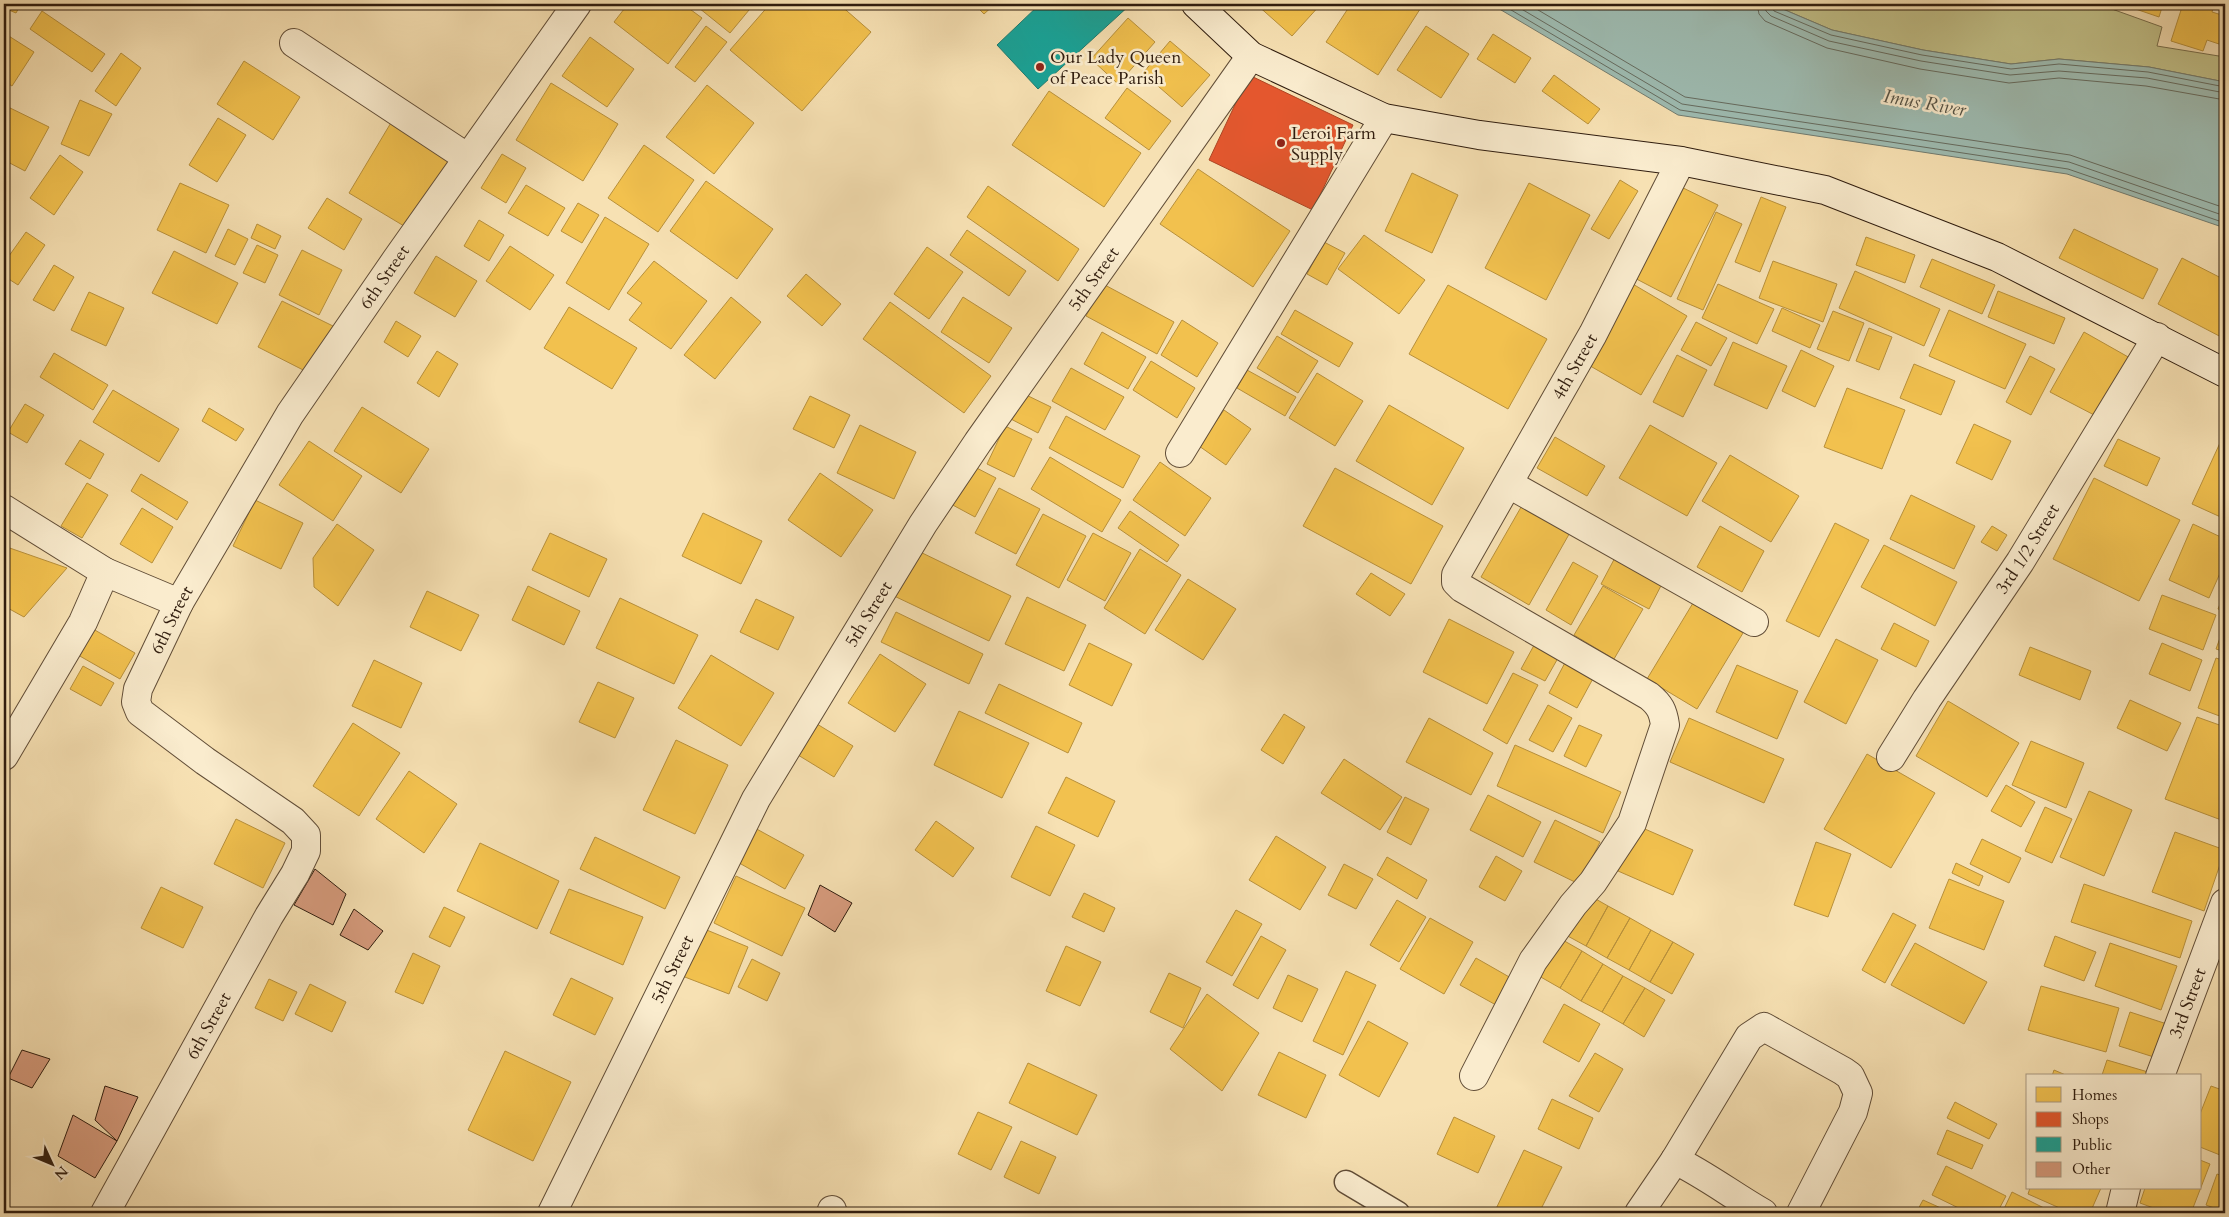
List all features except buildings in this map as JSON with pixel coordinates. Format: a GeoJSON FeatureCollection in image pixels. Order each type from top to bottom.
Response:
{"type":"FeatureCollection","features":[{"type":"Feature","properties":{"kind":"street","name":"6th Street"},"geometry":{"type":"LineString","coordinates":[[105,1213],[306,852],[306,835],[293,821],[205,761],[140,712],[136,702],[138,689],[179,603],[290,414],[577,4]]}},
{"type":"Feature","properties":{"kind":"street"},"geometry":{"type":"LineString","coordinates":[[1196,4],[1251,56],[1384,118],[1478,135],[1681,161],[1824,190],[1997,257],[2225,373]]}},
{"type":"Feature","properties":{"kind":"street"},"geometry":{"type":"LineString","coordinates":[[294,43],[468,158]]}},
{"type":"Feature","properties":{"kind":"street","name":"5th Street"},"geometry":{"type":"LineString","coordinates":[[552,1213],[756,799],[928,516],[978,442],[1251,56]]}},
{"type":"Feature","properties":{"kind":"street"},"geometry":{"type":"LineString","coordinates":[[1180,454],[1384,118]]}},
{"type":"Feature","properties":{"kind":"street","name":"4th Street"},"geometry":{"type":"LineString","coordinates":[[1474,1076],[1533,961],[1573,904],[1593,882],[1632,823],[1665,725],[1663,712],[1657,702],[1649,696],[1462,588],[1456,582],[1456,575],[1593,334],[1681,161]]}},
{"type":"Feature","properties":{"kind":"street","name":"3rd 1/2 Street"},"geometry":{"type":"LineString","coordinates":[[1891,757],[2020,562],[2157,337]]}},
{"type":"Feature","properties":{"kind":"street"},"geometry":{"type":"LineString","coordinates":[[1509,484],[1754,622]]}},
{"type":"Feature","properties":{"kind":"street"},"geometry":{"type":"LineString","coordinates":[[4,510],[105,572],[179,603]]}},
{"type":"Feature","properties":{"kind":"street"},"geometry":{"type":"LineString","coordinates":[[4,756],[83,622],[105,572]]}},
{"type":"Feature","properties":{"kind":"street","name":"3rd Street"},"geometry":{"type":"LineString","coordinates":[[2161,1074],[2225,903]]}},
{"type":"Feature","properties":{"kind":"street"},"geometry":{"type":"LineString","coordinates":[[1639,1213],[1675,1160],[1749,1037],[1764,1027],[1843,1071],[1850,1076],[1858,1093],[1852,1112],[1801,1213]]}},
{"type":"Feature","properties":{"kind":"street"},"geometry":{"type":"LineString","coordinates":[[1675,1160],[1696,1170],[1738,1199],[1763,1213]]}},
{"type":"Feature","properties":{"kind":"street"},"geometry":{"type":"LineString","coordinates":[[2120,1213],[2126,1190]]}},
{"type":"Feature","properties":{"kind":"lane"},"geometry":{"type":"LineString","coordinates":[[1346,1182],[1398,1213]]}},
{"type":"Feature","properties":{"kind":"shaded area"},"geometry":{"type":"Polygon","coordinates":[[[1771,4],[2098,4],[2162,27],[2157,46],[2225,57],[2225,82],[2149,67],[2059,59],[2011,64],[1923,50],[1832,30],[1771,4]]]}},
{"type":"Feature","properties":{"kind":"water","name":"Imus River"},"geometry":{"type":"Polygon","coordinates":[[[1491,4],[1771,4],[1832,30],[1923,50],[2011,64],[2059,59],[2149,67],[2225,82],[2225,228],[2067,174],[1678,115],[1491,4]]]}},
{"type":"Feature","properties":{"kind":"place","name":"Our Lady Queen of Peace Parish"},"geometry":{"type":"Point","coordinates":[1040,67]}},
{"type":"Feature","properties":{"kind":"place","name":"Leroi Farm Supply"},"geometry":{"type":"Point","coordinates":[1281,143]}}]}
